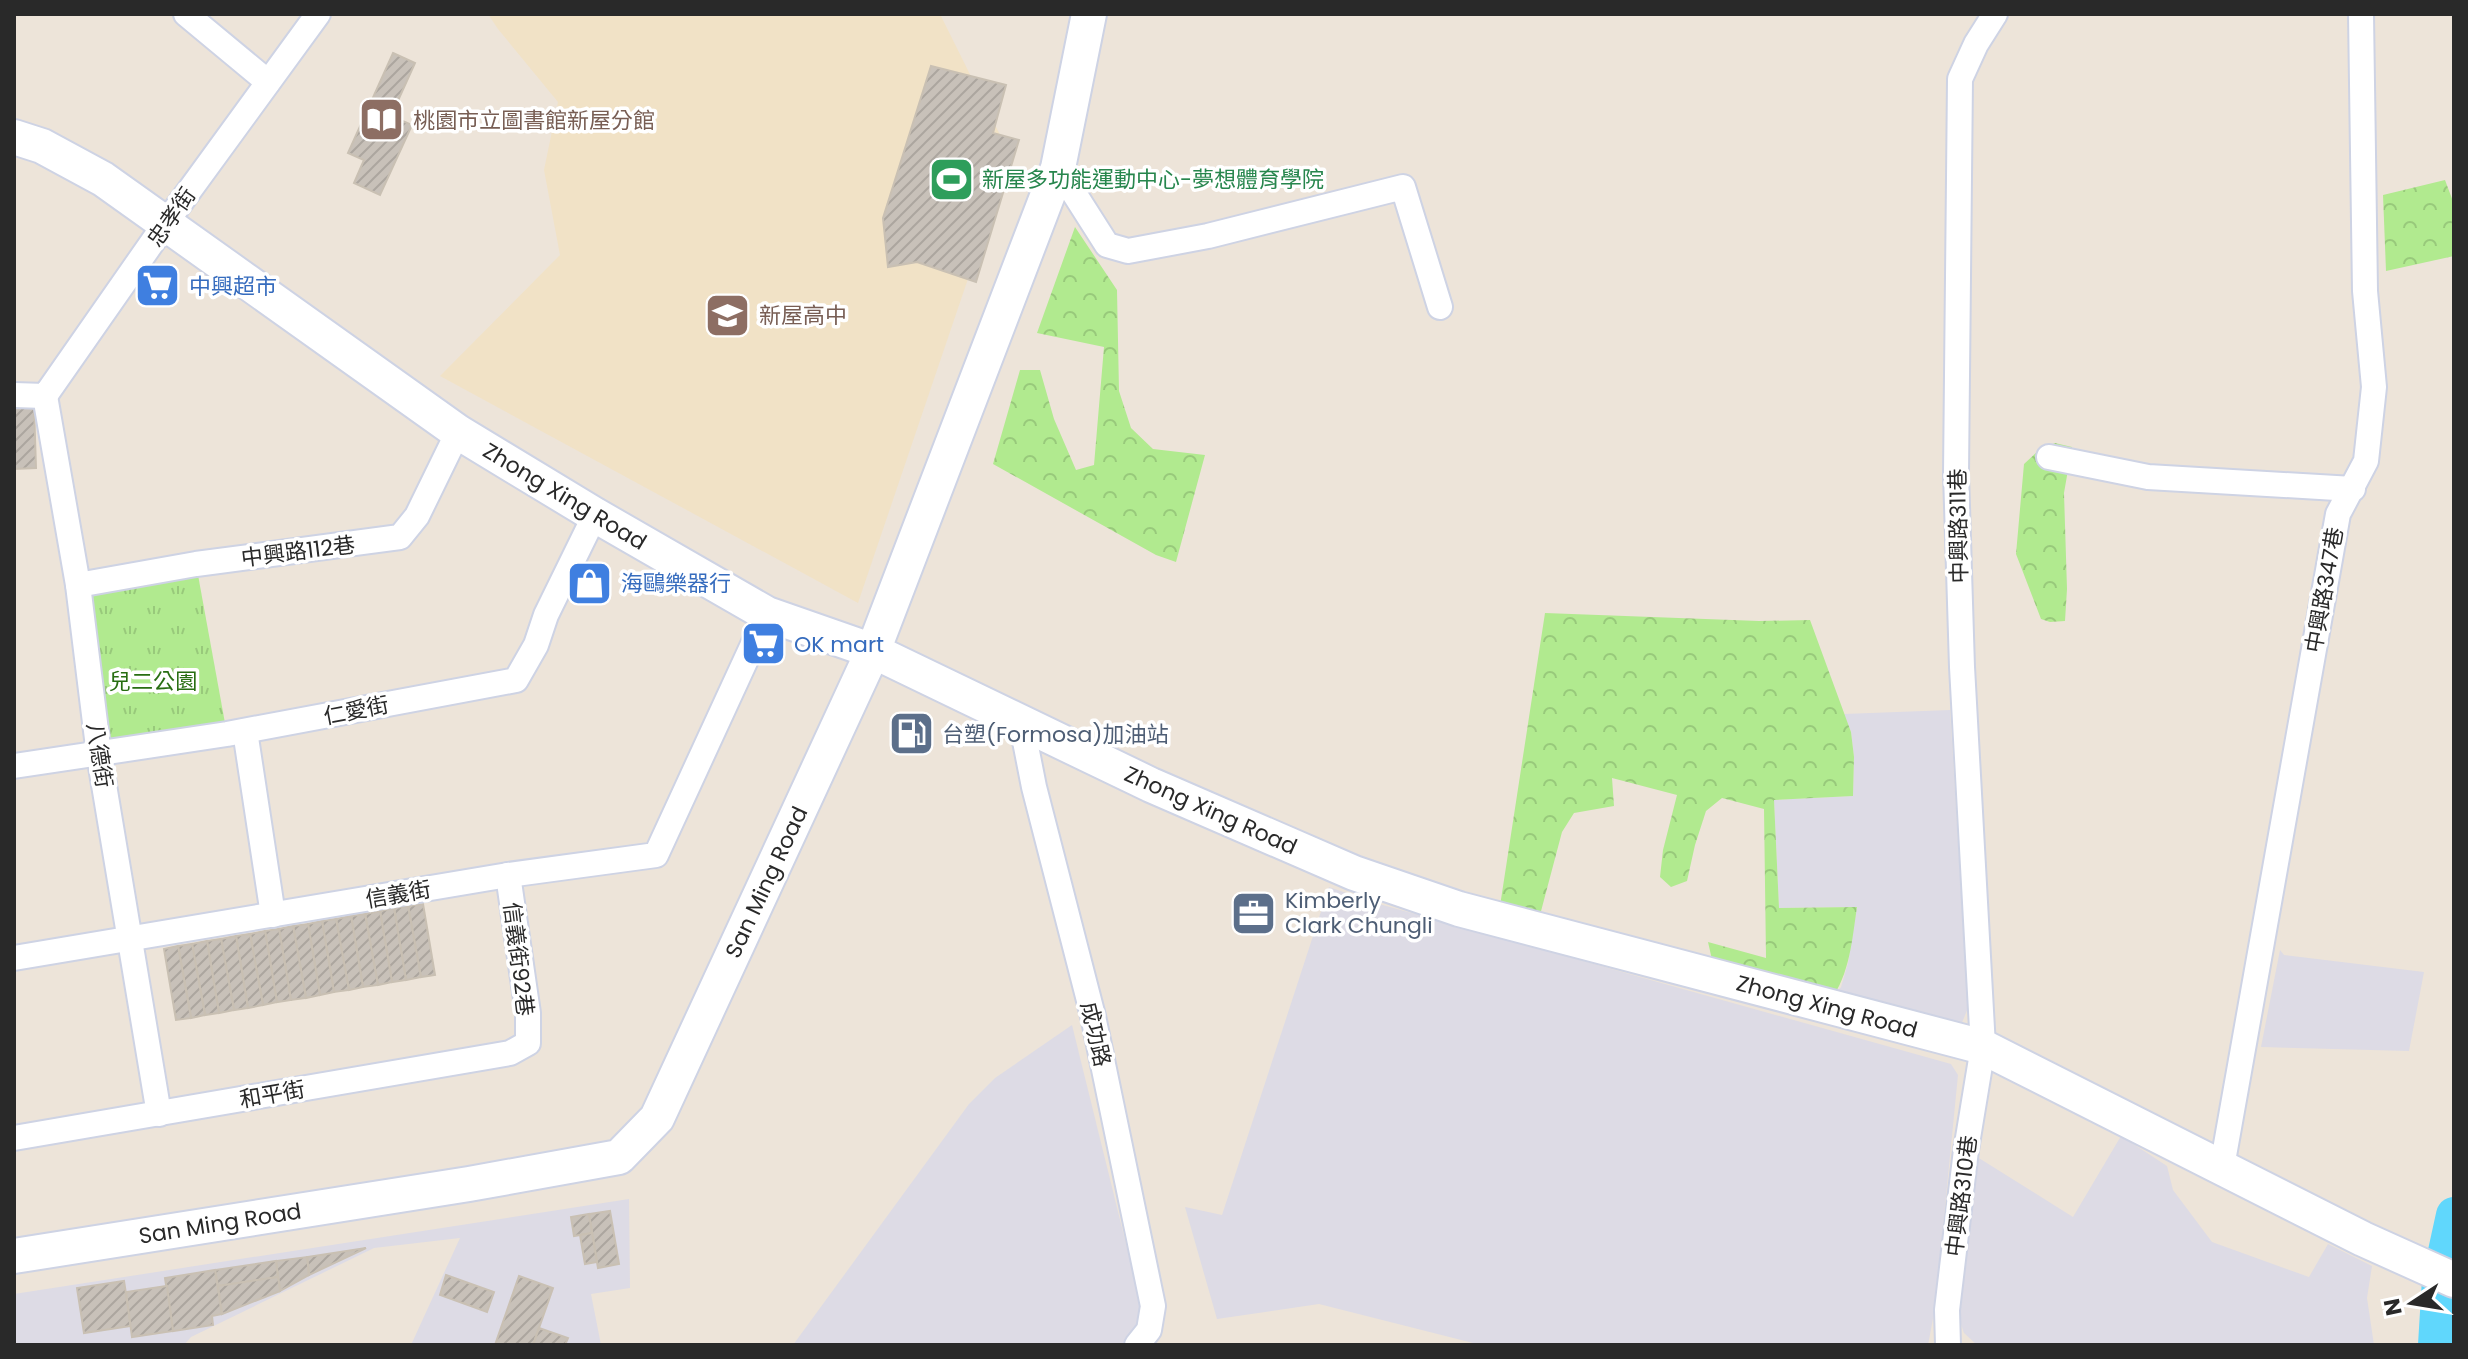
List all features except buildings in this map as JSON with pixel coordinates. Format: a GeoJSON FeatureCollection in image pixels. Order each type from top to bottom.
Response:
{"type":"FeatureCollection","features":[{"type":"Feature","properties":{"kind":"street"},"geometry":{"type":"LineString","coordinates":[[186,14],[268,82]]}},
{"type":"Feature","properties":{"kind":"street","name":"忠孝街"},"geometry":{"type":"LineString","coordinates":[[45,396],[318,14]]}},
{"type":"Feature","properties":{"kind":"street","name":"San Ming Road"},"geometry":{"type":"LineString","coordinates":[[14,1256],[469,1184],[619,1157],[657,1118],[873,651],[1058,168],[1089,14]]}},
{"type":"Feature","properties":{"kind":"street","name":"中興路311巷"},"geometry":{"type":"LineString","coordinates":[[1983,1047],[1962,667],[1956,474],[1959,111],[1960,79],[1976,44],[1995,14]]}},
{"type":"Feature","properties":{"kind":"street","name":"中興路347巷"},"geometry":{"type":"LineString","coordinates":[[2222,1167],[2338,514],[2366,461],[2374,387],[2365,291],[2361,14]]}},
{"type":"Feature","properties":{"kind":"street","name":"Zhong Xing Road"},"geometry":{"type":"LineString","coordinates":[[14,137],[42,146],[103,179],[458,432],[767,614],[873,651],[1151,785],[1331,863],[1459,909],[1983,1047],[2363,1239],[2454,1280]]}},
{"type":"Feature","properties":{"kind":"street"},"geometry":{"type":"LineString","coordinates":[[1058,168],[1107,245],[1128,251],[1208,236],[1403,187],[1440,307]]}},
{"type":"Feature","properties":{"kind":"street"},"geometry":{"type":"LineString","coordinates":[[14,395],[45,396]]}},
{"type":"Feature","properties":{"kind":"street","name":"八德街"},"geometry":{"type":"LineString","coordinates":[[45,396],[78,585],[99,755],[159,1114]]}},
{"type":"Feature","properties":{"kind":"street","name":"中興路112巷"},"geometry":{"type":"LineString","coordinates":[[78,585],[196,564],[400,537],[417,516],[458,432]]}},
{"type":"Feature","properties":{"kind":"street"},"geometry":{"type":"LineString","coordinates":[[2049,457],[2148,477],[2353,489]]}},
{"type":"Feature","properties":{"kind":"street","name":"仁愛街"},"geometry":{"type":"LineString","coordinates":[[14,766],[245,731],[516,680],[536,645],[546,615],[595,515]]}},
{"type":"Feature","properties":{"kind":"street","name":"信義街"},"geometry":{"type":"LineString","coordinates":[[14,958],[508,875],[656,855],[767,614]]}},
{"type":"Feature","properties":{"kind":"street","name":"成功路"},"geometry":{"type":"LineString","coordinates":[[1021,721],[1034,787],[1093,1016],[1153,1306],[1149,1330],[1137,1345]]}},
{"type":"Feature","properties":{"kind":"street"},"geometry":{"type":"LineString","coordinates":[[245,731],[273,915]]}},
{"type":"Feature","properties":{"kind":"street","name":"信義街92巷"},"geometry":{"type":"LineString","coordinates":[[508,875],[528,1013],[528,1043]]}},
{"type":"Feature","properties":{"kind":"street","name":"和平街"},"geometry":{"type":"LineString","coordinates":[[14,1138],[510,1053],[528,1043]]}},
{"type":"Feature","properties":{"kind":"street","name":"中興路310巷"},"geometry":{"type":"LineString","coordinates":[[1948,1345],[1947,1310],[1966,1150],[1983,1047]]}},
{"type":"Feature","properties":{"kind":"shaded area","name":"新屋高中"},"geometry":{"type":"Polygon","coordinates":[[[488,14],[940,14],[1010,155],[858,603],[440,376],[560,255],[544,170],[558,102],[488,14]]]}},
{"type":"Feature","properties":{"kind":"shaded area"},"geometry":{"type":"Polygon","coordinates":[[[1950,710],[1968,1008],[1961,1025],[1830,1001],[1841,987],[1848,963],[1857,907],[1779,908],[1774,800],[1853,796],[1854,757],[1851,732],[1844,714],[1950,710]]]}},
{"type":"Feature","properties":{"kind":"shaded area"},"geometry":{"type":"Polygon","coordinates":[[[1329,887],[1372,902],[1951,1064],[1958,1075],[1935,1308],[1928,1345],[1481,1345],[1319,1304],[1217,1319],[1185,1207],[1222,1215],[1329,887]]]}},
{"type":"Feature","properties":{"kind":"shaded area"},"geometry":{"type":"Polygon","coordinates":[[[2280,950],[2284,955],[2424,972],[2409,1051],[2261,1047],[2280,950]]]}},
{"type":"Feature","properties":{"kind":"shaded area"},"geometry":{"type":"Polygon","coordinates":[[[1072,1025],[1144,1317],[1131,1345],[793,1345],[969,1104],[995,1078],[1072,1025]]]}},
{"type":"Feature","properties":{"kind":"shaded area"},"geometry":{"type":"Polygon","coordinates":[[[2121,1136],[2167,1166],[2173,1190],[2212,1242],[2309,1277],[2328,1244],[2372,1266],[2367,1298],[2374,1345],[1977,1345],[1964,1333],[1955,1307],[1966,1150],[2073,1217],[2121,1136]]]}},
{"type":"Feature","properties":{"kind":"shaded area"},"geometry":{"type":"Polygon","coordinates":[[[629,1199],[630,1288],[591,1294],[601,1345],[411,1345],[460,1238],[374,1248],[191,1337],[184,1345],[14,1343],[14,1294],[629,1199]]]}},
{"type":"Feature","properties":{"kind":"green space"},"geometry":{"type":"Polygon","coordinates":[[[2445,180],[2454,204],[2454,256],[2386,271],[2383,195],[2445,180]]]}},
{"type":"Feature","properties":{"kind":"green space"},"geometry":{"type":"Polygon","coordinates":[[[1075,227],[1117,290],[1119,391],[1131,428],[1153,449],[1205,455],[1176,562],[1156,555],[993,464],[1020,370],[1040,370],[1054,419],[1076,470],[1094,465],[1104,347],[1037,333],[1075,227]]]}},
{"type":"Feature","properties":{"kind":"green space"},"geometry":{"type":"Polygon","coordinates":[[[2055,443],[2072,447],[2064,493],[2065,621],[2050,622],[2041,619],[2016,554],[2024,464],[2038,451],[2055,443]]]}},
{"type":"Feature","properties":{"kind":"green space","name":"兒二公園"},"geometry":{"type":"Polygon","coordinates":[[[196,564],[227,734],[99,755],[78,585],[196,564]]]}},
{"type":"Feature","properties":{"kind":"green space"},"geometry":{"type":"Polygon","coordinates":[[[1545,613],[1810,620],[1851,732],[1853,796],[1774,800],[1779,908],[1857,907],[1846,968],[1830,1001],[1713,964],[1708,942],[1766,958],[1764,809],[1722,798],[1706,811],[1687,881],[1671,887],[1660,877],[1663,850],[1677,795],[1612,778],[1614,806],[1574,813],[1562,832],[1540,915],[1500,906],[1545,613]]]}},
{"type":"Feature","properties":{"kind":"waterway"},"geometry":{"type":"LineString","coordinates":[[2436,1345],[2440,1279],[2454,1215]]}},
{"type":"Feature","properties":{"kind":"place","name":"桃園市立圖書館新屋分館"},"geometry":{"type":"Point","coordinates":[382,120]}},
{"type":"Feature","properties":{"kind":"place","name":"新屋多功能運動中心-夢想體育學院"},"geometry":{"type":"Point","coordinates":[951,179]}},
{"type":"Feature","properties":{"kind":"place","name":"中興超市"},"geometry":{"type":"Point","coordinates":[158,286]}},
{"type":"Feature","properties":{"kind":"place","name":"新屋高中"},"geometry":{"type":"Point","coordinates":[728,315]}},
{"type":"Feature","properties":{"kind":"place","name":"海鷗樂器行"},"geometry":{"type":"Point","coordinates":[590,583]}},
{"type":"Feature","properties":{"kind":"place","name":"OK mart"},"geometry":{"type":"Point","coordinates":[763,644]}},
{"type":"Feature","properties":{"kind":"place","name":"台塑(Formosa)加油站"},"geometry":{"type":"Point","coordinates":[911,734]}},
{"type":"Feature","properties":{"kind":"place","name":"Kimberly Clark Chungli"},"geometry":{"type":"Point","coordinates":[1254,913]}}]}
